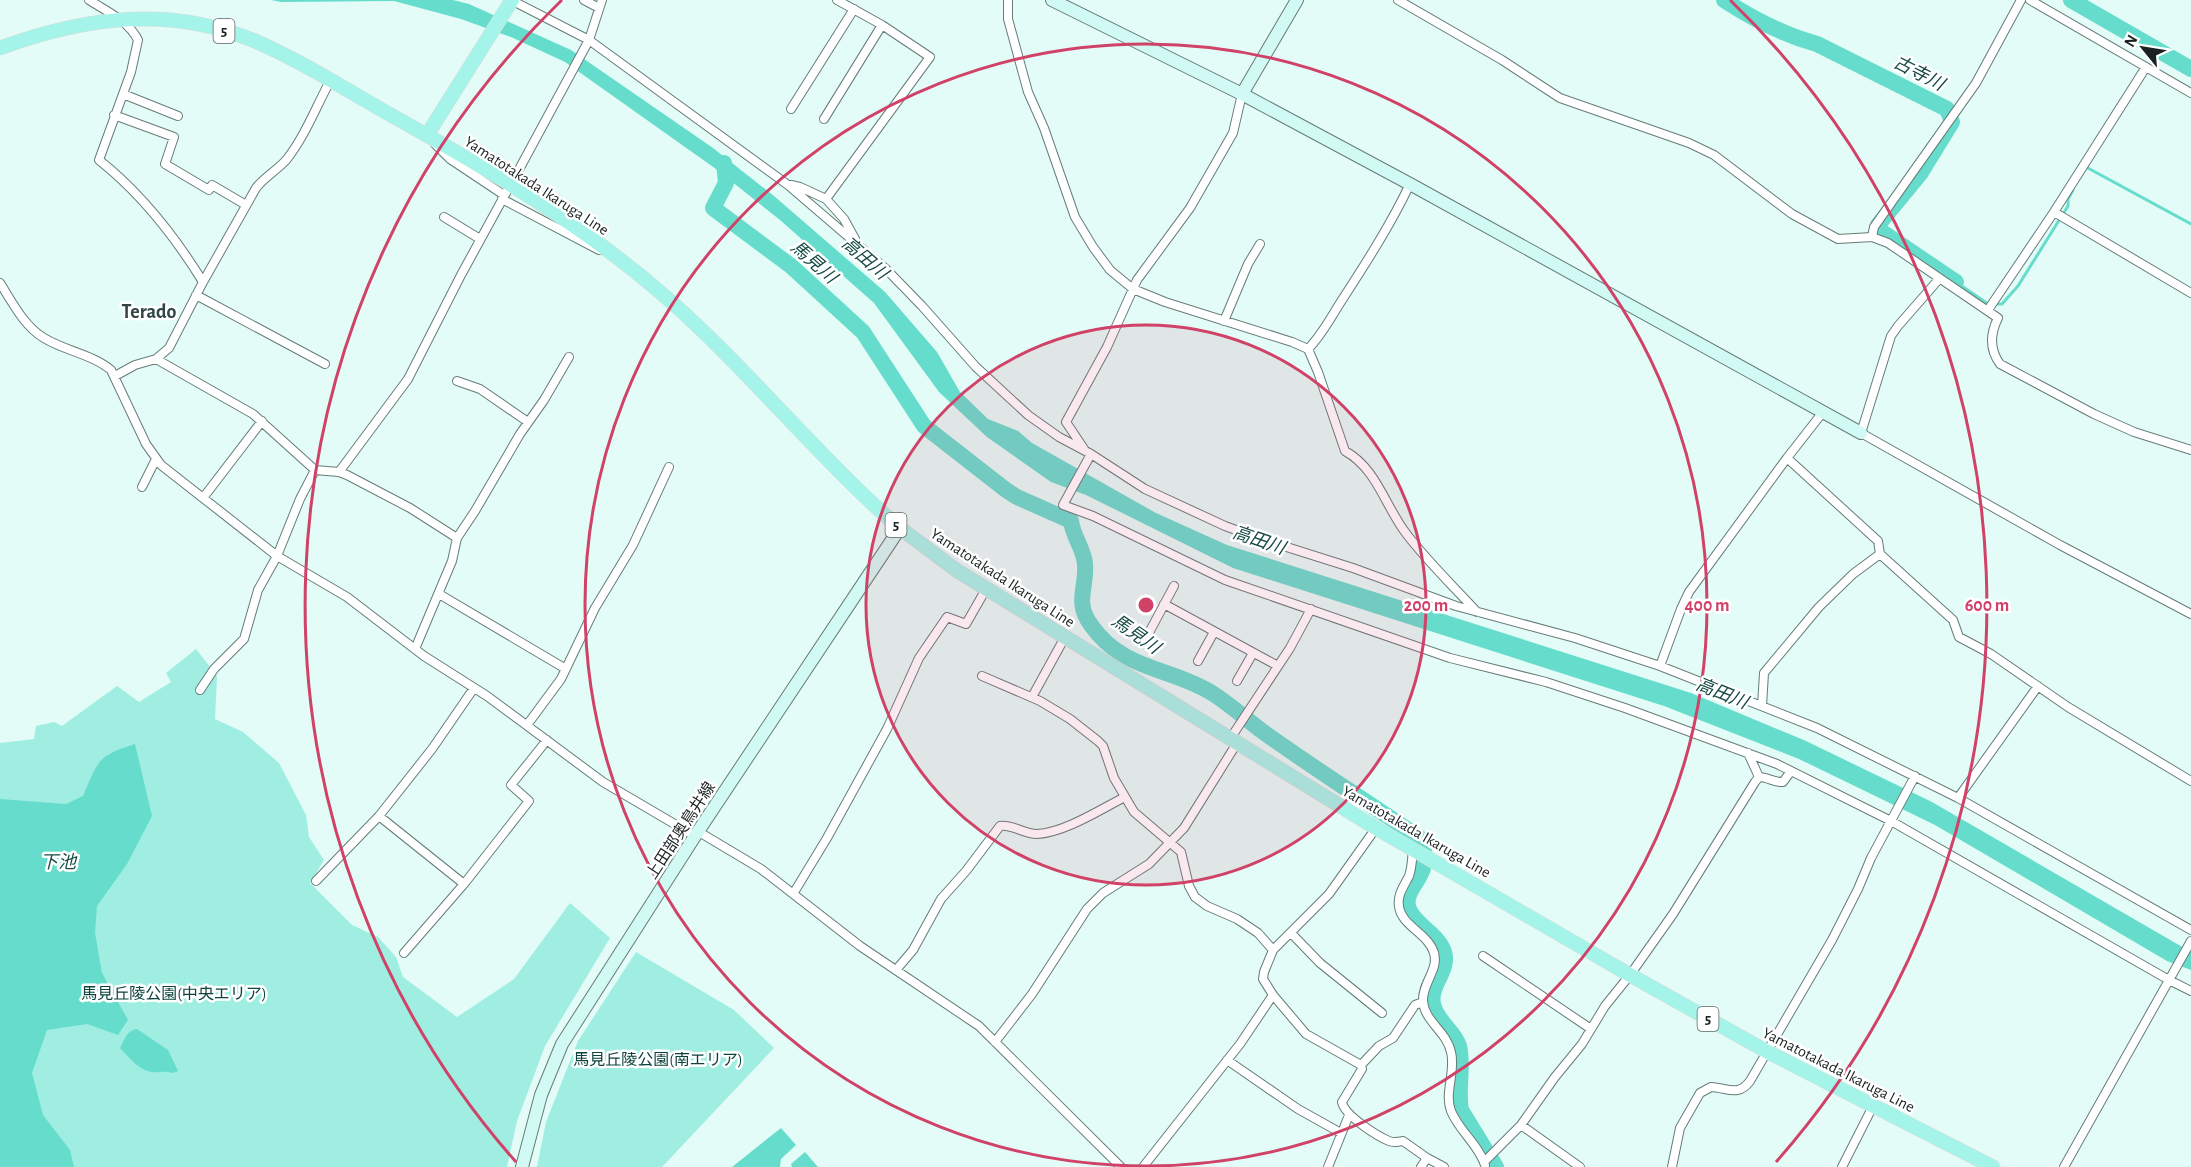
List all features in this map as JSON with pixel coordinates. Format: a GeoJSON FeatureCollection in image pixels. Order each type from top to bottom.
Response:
{"type":"FeatureCollection","features":[{"type":"Feature","properties":{"kind":"main road"},"geometry":{"type":"LineString","coordinates":[[427,135],[512,0]]}},
{"type":"Feature","properties":{"kind":"main road","name":"Yamatotakada Ikaruga Line"},"geometry":{"type":"LineString","coordinates":[[0,48],[59,29],[119,19],[172,21],[221,30],[267,46],[427,135],[550,209],[626,264],[689,318],[852,485],[900,528],[956,570],[1376,828],[1630,975],[1766,1051],[1994,1167]]}},
{"type":"Feature","properties":{"kind":"street"},"geometry":{"type":"LineString","coordinates":[[88,0],[119,19],[131,29],[138,40],[131,72],[99,160],[129,185],[165,225],[203,282]]}},
{"type":"Feature","properties":{"kind":"street"},"geometry":{"type":"LineString","coordinates":[[512,0],[589,40],[788,185],[905,287],[994,386],[1038,423],[1145,489],[1225,526],[1477,612],[1575,638],[1659,666],[1762,705],[1827,733],[1958,798],[2191,930]]}},
{"type":"Feature","properties":{"kind":"street"},"geometry":{"type":"LineString","coordinates":[[516,175],[589,40],[601,4],[584,0]]}},
{"type":"Feature","properties":{"kind":"street"},"geometry":{"type":"LineString","coordinates":[[826,199],[930,57],[882,25],[837,0]]}},
{"type":"Feature","properties":{"kind":"street"},"geometry":{"type":"LineString","coordinates":[[1008,0],[1008,19],[1028,92],[1044,128],[1075,217],[1110,270],[1134,289],[1165,302],[1292,342],[1308,350],[1318,372],[1345,451],[1356,457],[1380,488],[1407,535],[1477,612]]}},
{"type":"Feature","properties":{"kind":"street"},"geometry":{"type":"LineString","coordinates":[[1053,0],[1242,94],[1410,184],[2060,544],[2191,614]]}},
{"type":"Feature","properties":{"kind":"street"},"geometry":{"type":"LineString","coordinates":[[1088,455],[1066,422],[1107,347],[1137,280],[1190,208],[1233,133],[1242,94],[1297,0]]}},
{"type":"Feature","properties":{"kind":"street"},"geometry":{"type":"LineString","coordinates":[[1398,0],[1502,60],[1560,98],[1689,143],[1714,155],[1792,214],[1838,239],[1872,237],[1888,243],[1998,318],[1991,340],[1995,357],[2000,364],[2114,423],[2134,432],[2191,450]]}},
{"type":"Feature","properties":{"kind":"street"},"geometry":{"type":"LineString","coordinates":[[1872,237],[1874,227],[1976,83],[2021,0]]}},
{"type":"Feature","properties":{"kind":"street"},"geometry":{"type":"LineString","coordinates":[[2030,0],[2191,93]]}},
{"type":"Feature","properties":{"kind":"street"},"geometry":{"type":"LineString","coordinates":[[791,109],[854,9]]}},
{"type":"Feature","properties":{"kind":"street"},"geometry":{"type":"LineString","coordinates":[[824,119],[882,25]]}},
{"type":"Feature","properties":{"kind":"street"},"geometry":{"type":"LineString","coordinates":[[1988,310],[2054,212],[2146,67]]}},
{"type":"Feature","properties":{"kind":"street"},"geometry":{"type":"LineString","coordinates":[[115,376],[135,365],[156,359],[170,348],[196,295],[246,205],[261,182],[287,159],[330,81]]}},
{"type":"Feature","properties":{"kind":"street"},"geometry":{"type":"LineString","coordinates":[[123,94],[178,116]]}},
{"type":"Feature","properties":{"kind":"street"},"geometry":{"type":"LineString","coordinates":[[114,115],[174,137],[165,164],[209,190],[212,185],[246,205]]}},
{"type":"Feature","properties":{"kind":"street"},"geometry":{"type":"LineString","coordinates":[[427,135],[450,159],[505,195],[626,264]]}},
{"type":"Feature","properties":{"kind":"street"},"geometry":{"type":"LineString","coordinates":[[1308,350],[1318,340],[1399,207],[1410,184]]}},
{"type":"Feature","properties":{"kind":"street"},"geometry":{"type":"LineString","coordinates":[[788,185],[800,187],[826,199],[844,219],[856,243]]}},
{"type":"Feature","properties":{"kind":"street"},"geometry":{"type":"LineString","coordinates":[[339,472],[408,379],[480,238],[505,195]]}},
{"type":"Feature","properties":{"kind":"street"},"geometry":{"type":"LineString","coordinates":[[2054,212],[2191,293]]}},
{"type":"Feature","properties":{"kind":"street"},"geometry":{"type":"LineString","coordinates":[[444,218],[480,238]]}},
{"type":"Feature","properties":{"kind":"street"},"geometry":{"type":"LineString","coordinates":[[1224,321],[1248,264],[1260,244]]}},
{"type":"Feature","properties":{"kind":"street"},"geometry":{"type":"LineString","coordinates":[[1861,433],[1891,336],[1939,279]]}},
{"type":"Feature","properties":{"kind":"street"},"geometry":{"type":"LineString","coordinates":[[0,283],[25,321],[42,337],[107,366],[115,376],[146,444],[156,459],[203,498],[277,556],[335,588],[415,649],[474,688],[603,782],[754,865],[860,946],[969,1018],[1121,1167]]}},
{"type":"Feature","properties":{"kind":"street"},"geometry":{"type":"LineString","coordinates":[[196,295],[324,364]]}},
{"type":"Feature","properties":{"kind":"street"},"geometry":{"type":"LineString","coordinates":[[415,649],[452,561],[457,538],[569,357]]}},
{"type":"Feature","properties":{"kind":"street"},"geometry":{"type":"LineString","coordinates":[[156,359],[262,421],[315,470],[339,472],[410,508],[457,538]]}},
{"type":"Feature","properties":{"kind":"street"},"geometry":{"type":"LineString","coordinates":[[457,381],[480,389],[528,422]]}},
{"type":"Feature","properties":{"kind":"street"},"geometry":{"type":"LineString","coordinates":[[1659,666],[1689,592],[1823,412]]}},
{"type":"Feature","properties":{"kind":"street"},"geometry":{"type":"LineString","coordinates":[[203,498],[262,421]]}},
{"type":"Feature","properties":{"kind":"street"},"geometry":{"type":"LineString","coordinates":[[1088,455],[1063,505],[1093,516],[1216,576],[1450,658],[1574,691],[1748,753],[1791,771],[1892,820],[2191,991]]}},
{"type":"Feature","properties":{"kind":"street"},"geometry":{"type":"LineString","coordinates":[[1787,458],[1878,541],[1880,554],[1953,620],[1959,637],[1991,654],[2068,706],[2191,781]]}},
{"type":"Feature","properties":{"kind":"street"},"geometry":{"type":"LineString","coordinates":[[142,487],[156,459]]}},
{"type":"Feature","properties":{"kind":"street"},"geometry":{"type":"LineString","coordinates":[[526,725],[566,669],[596,608],[633,545],[669,467]]}},
{"type":"Feature","properties":{"kind":"street"},"geometry":{"type":"LineString","coordinates":[[200,690],[214,669],[244,639],[258,590],[277,556],[300,499],[315,470]]}},
{"type":"Feature","properties":{"kind":"street","name":"上田部奥鳥井線"},"geometry":{"type":"LineString","coordinates":[[522,1167],[541,1095],[562,1044],[697,834],[900,528]]}},
{"type":"Feature","properties":{"kind":"street"},"geometry":{"type":"LineString","coordinates":[[1762,705],[1764,673],[1819,607],[1853,574],[1880,554]]}},
{"type":"Feature","properties":{"kind":"street"},"geometry":{"type":"LineString","coordinates":[[1144,642],[1174,586]]}},
{"type":"Feature","properties":{"kind":"street"},"geometry":{"type":"LineString","coordinates":[[793,894],[827,838],[887,729],[926,647],[947,617],[966,624],[986,589]]}},
{"type":"Feature","properties":{"kind":"street"},"geometry":{"type":"LineString","coordinates":[[439,594],[566,669]]}},
{"type":"Feature","properties":{"kind":"street"},"geometry":{"type":"LineString","coordinates":[[1164,604],[1278,666]]}},
{"type":"Feature","properties":{"kind":"street"},"geometry":{"type":"LineString","coordinates":[[995,1042],[1032,994],[1092,902],[1149,864],[1191,819],[1233,741],[1239,723],[1296,638],[1311,609]]}},
{"type":"Feature","properties":{"kind":"street"},"geometry":{"type":"LineString","coordinates":[[1198,661],[1214,632]]}},
{"type":"Feature","properties":{"kind":"street"},"geometry":{"type":"LineString","coordinates":[[1032,697],[1065,637]]}},
{"type":"Feature","properties":{"kind":"street"},"geometry":{"type":"LineString","coordinates":[[1237,681],[1253,653]]}},
{"type":"Feature","properties":{"kind":"street"},"geometry":{"type":"LineString","coordinates":[[982,676],[1032,697],[1070,719],[1098,741],[1103,746],[1114,778],[1134,812],[1181,852],[1189,886],[1195,897],[1207,906],[1236,919],[1258,933],[1273,950]]}},
{"type":"Feature","properties":{"kind":"street"},"geometry":{"type":"LineString","coordinates":[[1958,798],[2038,686]]}},
{"type":"Feature","properties":{"kind":"street"},"geometry":{"type":"LineString","coordinates":[[316,881],[379,816],[432,749],[474,688]]}},
{"type":"Feature","properties":{"kind":"street"},"geometry":{"type":"LineString","coordinates":[[404,953],[464,884],[529,801],[511,785],[547,740]]}},
{"type":"Feature","properties":{"kind":"street"},"geometry":{"type":"LineString","coordinates":[[1748,753],[1759,777]]}},
{"type":"Feature","properties":{"kind":"street"},"geometry":{"type":"LineString","coordinates":[[1759,777],[1784,782],[1791,771]]}},
{"type":"Feature","properties":{"kind":"street"},"geometry":{"type":"LineString","coordinates":[[1414,850],[1411,867],[1398,905],[1404,918],[1430,943],[1433,950],[1435,964],[1424,989],[1423,1002],[1425,1010],[1444,1036],[1451,1053],[1449,1100],[1451,1112],[1488,1160],[1521,1125],[1582,1044],[1605,1006],[1673,914],[1720,835],[1759,777]]}},
{"type":"Feature","properties":{"kind":"street"},"geometry":{"type":"LineString","coordinates":[[1672,1167],[1677,1137],[1700,1093],[1711,1087],[1740,1091],[1750,1081],[1832,940],[1915,777]]}},
{"type":"Feature","properties":{"kind":"street"},"geometry":{"type":"LineString","coordinates":[[896,970],[913,950],[941,899],[966,871],[1000,826],[1007,825],[1027,833],[1044,833],[1062,828],[1125,797]]}},
{"type":"Feature","properties":{"kind":"street"},"geometry":{"type":"LineString","coordinates":[[379,816],[464,884]]}},
{"type":"Feature","properties":{"kind":"street"},"geometry":{"type":"LineString","coordinates":[[1361,1065],[1306,1034],[1273,995],[1263,979],[1273,950],[1329,894],[1376,828]]}},
{"type":"Feature","properties":{"kind":"street"},"geometry":{"type":"LineString","coordinates":[[1291,933],[1320,963],[1382,1013]]}},
{"type":"Feature","properties":{"kind":"street"},"geometry":{"type":"LineString","coordinates":[[2064,1167],[2191,941]]}},
{"type":"Feature","properties":{"kind":"street"},"geometry":{"type":"LineString","coordinates":[[1483,956],[1591,1029]]}},
{"type":"Feature","properties":{"kind":"street"},"geometry":{"type":"LineString","coordinates":[[1143,1167],[1227,1060],[1273,995]]}},
{"type":"Feature","properties":{"kind":"street"},"geometry":{"type":"LineString","coordinates":[[1423,1002],[1415,1005],[1393,1038],[1379,1046],[1361,1065],[1362,1069],[1342,1102],[1349,1115],[1388,1141],[1403,1142],[1444,1167]]}},
{"type":"Feature","properties":{"kind":"street"},"geometry":{"type":"LineString","coordinates":[[1227,1060],[1289,1104],[1341,1133]]}},
{"type":"Feature","properties":{"kind":"street"},"geometry":{"type":"LineString","coordinates":[[1842,1167],[1873,1106]]}},
{"type":"Feature","properties":{"kind":"street"},"geometry":{"type":"LineString","coordinates":[[1328,1167],[1349,1115]]}},
{"type":"Feature","properties":{"kind":"street"},"geometry":{"type":"LineString","coordinates":[[1521,1125],[1580,1167]]}},
{"type":"Feature","properties":{"kind":"street"},"geometry":{"type":"LineString","coordinates":[[1420,1167],[1426,1158]]}},
{"type":"Feature","properties":{"kind":"green space","name":"馬見丘陵公園(中央エリア)"},"geometry":{"type":"Polygon","coordinates":[[[196,649],[217,676],[215,719],[243,732],[279,763],[306,815],[309,837],[324,860],[310,883],[352,925],[378,937],[396,957],[403,977],[457,1017],[514,979],[570,903],[610,938],[545,1046],[517,1121],[507,1167],[0,1167],[0,743],[34,739],[36,726],[54,722],[62,726],[117,686],[139,702],[171,682],[166,673],[196,649]]]}},
{"type":"Feature","properties":{"kind":"green space","name":"馬見丘陵公園(南エリア)"},"geometry":{"type":"Polygon","coordinates":[[[636,952],[734,1010],[774,1048],[662,1167],[537,1167],[546,1122],[578,1041],[636,952]]]}},
{"type":"Feature","properties":{"kind":"water"},"geometry":{"type":"Polygon","coordinates":[[[271,0],[453,0],[469,4],[571,50],[713,148],[774,196],[885,292],[937,352],[960,392],[988,419],[1018,431],[1032,443],[1156,513],[1227,545],[1691,693],[1806,741],[1932,802],[2191,952],[2191,970],[2167,961],[1935,825],[1799,759],[1664,706],[1233,568],[1086,495],[1051,482],[987,437],[939,392],[874,303],[780,220],[716,169],[565,62],[511,37],[461,19],[394,1],[281,2],[271,0]]]}},
{"type":"Feature","properties":{"kind":"water","name":"下池"},"geometry":{"type":"Polygon","coordinates":[[[135,744],[152,816],[127,864],[97,906],[95,933],[102,973],[128,1020],[118,1035],[87,1024],[47,1030],[32,1073],[43,1115],[70,1150],[74,1167],[0,1167],[0,799],[66,804],[83,796],[100,761],[113,752],[135,744]]]}},
{"type":"Feature","properties":{"kind":"water"},"geometry":{"type":"Polygon","coordinates":[[[137,1029],[168,1050],[178,1071],[173,1073],[148,1071],[139,1066],[120,1048],[128,1033],[137,1029]]]}},
{"type":"Feature","properties":{"kind":"water"},"geometry":{"type":"Polygon","coordinates":[[[781,1128],[796,1145],[781,1159],[780,1167],[732,1167],[781,1128]]]}},
{"type":"Feature","properties":{"kind":"water"},"geometry":{"type":"Polygon","coordinates":[[[805,1152],[818,1167],[792,1167],[791,1164],[805,1152]]]}},
{"type":"Feature","properties":{"kind":"waterway","name":"古寺川"},"geometry":{"type":"LineString","coordinates":[[1724,0],[1769,26],[1817,44],[1947,109],[1952,122],[1920,174],[1878,225],[1879,230],[1956,282]]}},
{"type":"Feature","properties":{"kind":"waterway"},"geometry":{"type":"LineString","coordinates":[[2071,0],[2191,69]]}},
{"type":"Feature","properties":{"kind":"waterway","name":"馬見川"},"geometry":{"type":"LineString","coordinates":[[724,163],[726,183],[713,208],[791,266],[863,332],[924,426],[1006,490],[1071,521],[1085,564],[1083,609],[1091,625],[1104,640],[1132,660],[1196,684],[1212,693],[1286,748],[1424,841],[1423,868],[1409,896],[1408,906],[1414,918],[1436,939],[1444,952],[1444,965],[1434,991],[1433,1004],[1459,1046],[1461,1110],[1496,1167]]}},
{"type":"Feature","properties":{"kind":"waterway"},"geometry":{"type":"LineString","coordinates":[[2085,168],[2191,224]]}},
{"type":"Feature","properties":{"kind":"waterway"},"geometry":{"type":"LineString","coordinates":[[1995,304],[2002,304],[2018,286],[2068,206],[2068,199],[2073,190]]}},
{"type":"Feature","properties":{"kind":"waterway"},"geometry":{"type":"LineString","coordinates":[[1956,282],[1988,304]]}},
{"type":"Feature","properties":{"kind":"district","name":"Terado"},"geometry":{"type":"Point","coordinates":[149,311]}},
{"type":"Feature","properties":{"kind":"water label","name":"高田川"},"geometry":{"type":"Point","coordinates":[865,258]}},
{"type":"Feature","properties":{"kind":"water label","name":"高田川"},"geometry":{"type":"Point","coordinates":[1259,540]}},
{"type":"Feature","properties":{"kind":"water label","name":"高田川"},"geometry":{"type":"Point","coordinates":[1722,693]}}]}
